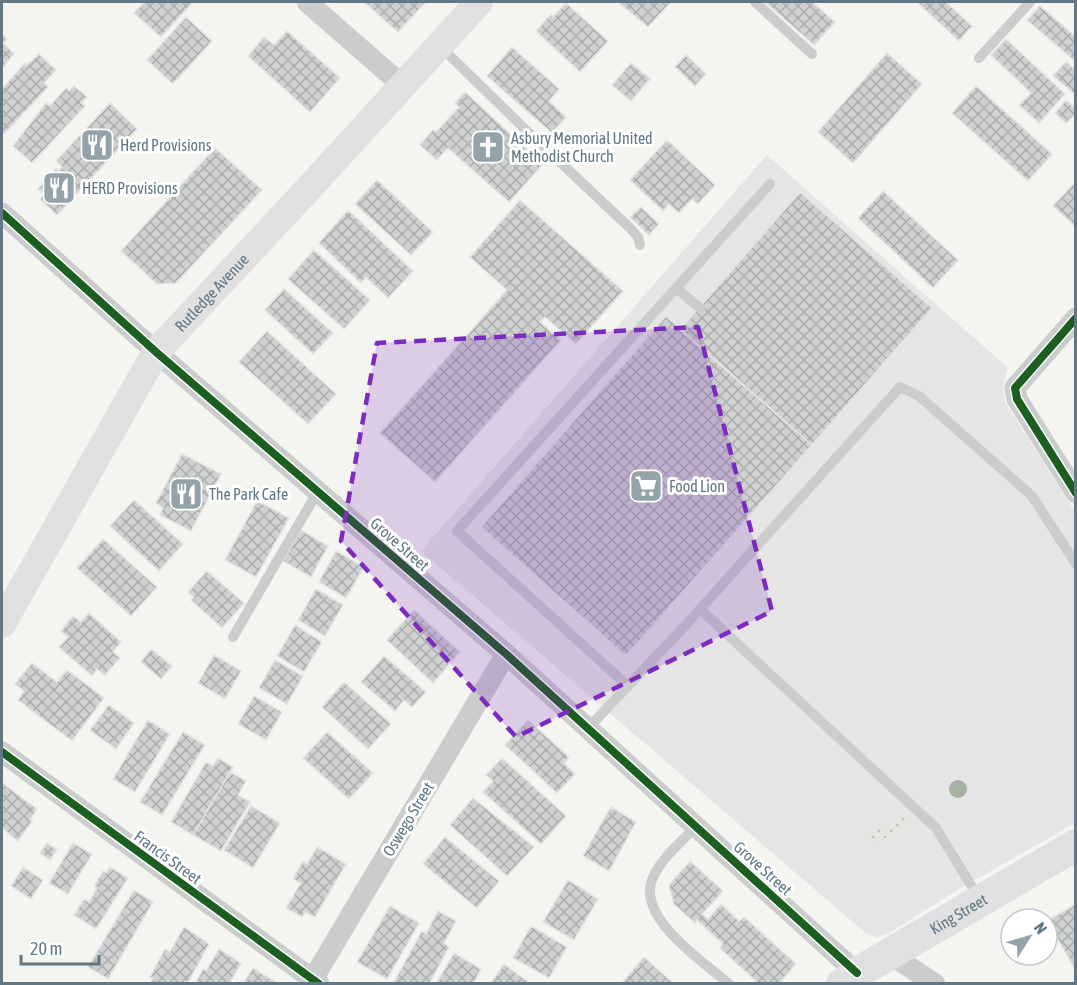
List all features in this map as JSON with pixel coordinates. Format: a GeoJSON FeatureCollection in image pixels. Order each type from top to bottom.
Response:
{"type":"FeatureCollection","features":[{"type":"Feature","properties":{"kind":"main road","name":"Rutledge Avenue"},"geometry":{"type":"LineString","coordinates":[[2,624],[156,352],[479,2]]}},
{"type":"Feature","properties":{"kind":"main road","name":"King Street"},"geometry":{"type":"LineString","coordinates":[[850,978],[1076,845]]}},
{"type":"Feature","properties":{"kind":"street"},"geometry":{"type":"LineString","coordinates":[[307,2],[402,86]]}},
{"type":"Feature","properties":{"kind":"street","name":"Grove Street"},"geometry":{"type":"LineString","coordinates":[[6,222],[506,654],[696,826],[850,978]]}},
{"type":"Feature","properties":{"kind":"street"},"geometry":{"type":"LineString","coordinates":[[1076,318],[1015,388],[1017,399],[1076,493]]}},
{"type":"Feature","properties":{"kind":"street","name":"Oswego Street"},"geometry":{"type":"LineString","coordinates":[[314,982],[506,654]]}},
{"type":"Feature","properties":{"kind":"street","name":"Francis Street"},"geometry":{"type":"LineString","coordinates":[[2,752],[314,982]]}},
{"type":"Feature","properties":{"kind":"street"},"geometry":{"type":"LineString","coordinates":[[890,954],[935,984]]}},
{"type":"Feature","properties":{"kind":"lane"},"geometry":{"type":"LineString","coordinates":[[755,2],[813,54]]}},
{"type":"Feature","properties":{"kind":"lane"},"geometry":{"type":"LineString","coordinates":[[979,58],[1030,2]]}},
{"type":"Feature","properties":{"kind":"lane"},"geometry":{"type":"LineString","coordinates":[[439,45],[630,228],[638,237],[640,245]]}},
{"type":"Feature","properties":{"kind":"lane"},"geometry":{"type":"LineString","coordinates":[[628,686],[457,531],[770,184]]}},
{"type":"Feature","properties":{"kind":"lane"},"geometry":{"type":"LineString","coordinates":[[676,288],[700,308]]}},
{"type":"Feature","properties":{"kind":"lane"},"geometry":{"type":"LineString","coordinates":[[588,728],[700,609],[900,387],[919,396],[1032,496],[1076,564]]}},
{"type":"Feature","properties":{"kind":"lane"},"geometry":{"type":"LineString","coordinates":[[233,637],[318,491]]}},
{"type":"Feature","properties":{"kind":"lane"},"geometry":{"type":"LineString","coordinates":[[700,609],[936,828],[980,901]]}},
{"type":"Feature","properties":{"kind":"lane"},"geometry":{"type":"LineString","coordinates":[[696,826],[660,864],[651,882],[649,897],[657,917],[674,937],[729,984]]}},
{"type":"Feature","properties":{"kind":"highlighted area"},"geometry":{"type":"Polygon","coordinates":[[[698,327],[772,611],[516,737],[341,541],[377,343],[698,327]]]}},
{"type":"Feature","properties":{"kind":"shaded area"},"geometry":{"type":"Polygon","coordinates":[[[767,155],[1008,368],[1003,383],[1005,402],[1075,512],[1075,823],[954,892],[889,933],[877,937],[868,935],[421,551],[767,155]]]}},
{"type":"Feature","properties":{"kind":"shaded area"},"geometry":{"type":"Polygon","coordinates":[[[901,814],[907,816],[908,825],[877,843],[870,841],[869,834],[879,822],[887,828],[901,814]]]}},
{"type":"Feature","properties":{"kind":"building"},"geometry":{"type":"Polygon","coordinates":[[[144,2],[193,2],[161,37],[134,13],[144,2]]]}},
{"type":"Feature","properties":{"kind":"building"},"geometry":{"type":"Polygon","coordinates":[[[364,2],[423,2],[425,3],[398,32],[364,2]]]}},
{"type":"Feature","properties":{"kind":"building"},"geometry":{"type":"Polygon","coordinates":[[[618,2],[671,2],[648,27],[618,2]]]}},
{"type":"Feature","properties":{"kind":"building"},"geometry":{"type":"Polygon","coordinates":[[[765,2],[812,2],[835,22],[814,45],[765,2]]]}},
{"type":"Feature","properties":{"kind":"building"},"geometry":{"type":"Polygon","coordinates":[[[917,2],[946,2],[972,26],[959,41],[917,2]]]}},
{"type":"Feature","properties":{"kind":"building"},"geometry":{"type":"Polygon","coordinates":[[[566,3],[608,41],[580,72],[536,31],[551,14],[553,17],[566,3]]]}},
{"type":"Feature","properties":{"kind":"building"},"geometry":{"type":"Polygon","coordinates":[[[1040,6],[1076,37],[1076,62],[1027,20],[1040,6]]]}},
{"type":"Feature","properties":{"kind":"building"},"geometry":{"type":"Polygon","coordinates":[[[186,17],[212,41],[173,84],[147,60],[186,17]]]}},
{"type":"Feature","properties":{"kind":"building"},"geometry":{"type":"Polygon","coordinates":[[[287,31],[340,78],[310,112],[248,56],[264,37],[274,45],[287,31]]]}},
{"type":"Feature","properties":{"kind":"building"},"geometry":{"type":"Polygon","coordinates":[[[2,33],[7,39],[3,43],[14,54],[2,68],[2,33]]]}},
{"type":"Feature","properties":{"kind":"building"},"geometry":{"type":"Polygon","coordinates":[[[1006,39],[1065,94],[1039,123],[1019,105],[1031,93],[991,55],[1006,39]]]}},
{"type":"Feature","properties":{"kind":"building"},"geometry":{"type":"Polygon","coordinates":[[[512,47],[559,89],[549,101],[566,117],[552,133],[487,76],[512,47]]]}},
{"type":"Feature","properties":{"kind":"building"},"geometry":{"type":"Polygon","coordinates":[[[887,53],[922,84],[853,163],[818,132],[887,53]]]}},
{"type":"Feature","properties":{"kind":"building"},"geometry":{"type":"Polygon","coordinates":[[[39,54],[56,70],[44,83],[48,87],[4,134],[2,132],[2,89],[25,63],[27,65],[39,54]]]}},
{"type":"Feature","properties":{"kind":"building"},"geometry":{"type":"Polygon","coordinates":[[[686,55],[706,74],[695,86],[675,67],[686,55]]]}},
{"type":"Feature","properties":{"kind":"building"},"geometry":{"type":"Polygon","coordinates":[[[1066,62],[1076,70],[1076,95],[1053,76],[1066,62]]]}},
{"type":"Feature","properties":{"kind":"building"},"geometry":{"type":"Polygon","coordinates":[[[631,63],[650,79],[631,101],[612,85],[631,63]]]}},
{"type":"Feature","properties":{"kind":"building"},"geometry":{"type":"Polygon","coordinates":[[[74,86],[87,97],[81,103],[85,106],[32,163],[13,146],[46,103],[50,106],[66,88],[69,91],[74,86]]]}},
{"type":"Feature","properties":{"kind":"building"},"geometry":{"type":"Polygon","coordinates":[[[976,86],[1052,154],[1028,181],[952,113],[976,86]]]}},
{"type":"Feature","properties":{"kind":"building"},"geometry":{"type":"Polygon","coordinates":[[[465,92],[543,164],[509,202],[448,148],[437,160],[420,145],[433,130],[436,132],[459,107],[455,103],[465,92]]]}},
{"type":"Feature","properties":{"kind":"building"},"geometry":{"type":"Polygon","coordinates":[[[1066,100],[1076,109],[1076,113],[1066,123],[1055,113],[1066,100]]]}},
{"type":"Feature","properties":{"kind":"building","name":"Herd Provisions"},"geometry":{"type":"Polygon","coordinates":[[[110,103],[137,129],[57,215],[40,199],[44,194],[38,189],[56,168],[58,171],[62,167],[56,161],[110,103]]]}},
{"type":"Feature","properties":{"kind":"building"},"geometry":{"type":"Polygon","coordinates":[[[667,140],[715,185],[698,204],[692,199],[679,213],[669,204],[663,211],[630,180],[667,140]]]}},
{"type":"Feature","properties":{"kind":"building"},"geometry":{"type":"Polygon","coordinates":[[[215,148],[262,190],[176,283],[157,284],[121,251],[215,148]]]}},
{"type":"Feature","properties":{"kind":"building"},"geometry":{"type":"Polygon","coordinates":[[[377,180],[433,232],[411,255],[355,204],[377,180]]]}},
{"type":"Feature","properties":{"kind":"building"},"geometry":{"type":"Polygon","coordinates":[[[1076,181],[1076,227],[1053,206],[1076,181]]]}},
{"type":"Feature","properties":{"kind":"building"},"geometry":{"type":"Polygon","coordinates":[[[883,191],[958,260],[933,288],[858,218],[883,191]]]}},
{"type":"Feature","properties":{"kind":"building"},"geometry":{"type":"Polygon","coordinates":[[[800,192],[932,308],[812,445],[680,330],[800,192]]]}},
{"type":"Feature","properties":{"kind":"building"},"geometry":{"type":"Polygon","coordinates":[[[520,200],[623,291],[576,344],[545,317],[540,322],[561,340],[435,482],[380,433],[507,290],[470,257],[520,200]]]}},
{"type":"Feature","properties":{"kind":"building"},"geometry":{"type":"Polygon","coordinates":[[[641,207],[659,224],[649,235],[630,217],[641,207]]]}},
{"type":"Feature","properties":{"kind":"building"},"geometry":{"type":"Polygon","coordinates":[[[348,210],[413,271],[388,298],[366,277],[361,283],[319,243],[348,210]]]}},
{"type":"Feature","properties":{"kind":"building"},"geometry":{"type":"Polygon","coordinates":[[[314,250],[370,300],[344,329],[288,279],[314,250]]]}},
{"type":"Feature","properties":{"kind":"building"},"geometry":{"type":"Polygon","coordinates":[[[284,289],[333,333],[313,354],[265,310],[284,289]]]}},
{"type":"Feature","properties":{"kind":"building","name":"Food Lion"},"geometry":{"type":"Polygon","coordinates":[[[666,316],[812,445],[626,656],[481,527],[666,316]]]}},
{"type":"Feature","properties":{"kind":"building"},"geometry":{"type":"Polygon","coordinates":[[[267,331],[336,394],[308,424],[239,362],[267,331]]]}},
{"type":"Feature","properties":{"kind":"building"},"geometry":{"type":"Polygon","coordinates":[[[182,454],[221,474],[191,531],[160,515],[163,508],[156,503],[182,454]]]}},
{"type":"Feature","properties":{"kind":"building"},"geometry":{"type":"Polygon","coordinates":[[[134,500],[183,544],[159,571],[110,526],[134,500]]]}},
{"type":"Feature","properties":{"kind":"building"},"geometry":{"type":"Polygon","coordinates":[[[257,501],[289,518],[256,577],[225,560],[257,501]]]}},
{"type":"Feature","properties":{"kind":"building"},"geometry":{"type":"Polygon","coordinates":[[[301,530],[328,546],[311,577],[283,561],[301,530]]]}},
{"type":"Feature","properties":{"kind":"building"},"geometry":{"type":"Polygon","coordinates":[[[103,539],[157,587],[131,616],[77,568],[103,539]]]}},
{"type":"Feature","properties":{"kind":"building"},"geometry":{"type":"Polygon","coordinates":[[[336,551],[364,567],[346,598],[319,582],[336,551]]]}},
{"type":"Feature","properties":{"kind":"building"},"geometry":{"type":"Polygon","coordinates":[[[207,571],[244,603],[222,628],[191,600],[194,597],[188,592],[207,571]]]}},
{"type":"Feature","properties":{"kind":"building"},"geometry":{"type":"Polygon","coordinates":[[[316,589],[343,605],[325,636],[298,620],[316,589]]]}},
{"type":"Feature","properties":{"kind":"building"},"geometry":{"type":"Polygon","coordinates":[[[414,610],[460,652],[433,683],[387,640],[414,610]]]}},
{"type":"Feature","properties":{"kind":"building"},"geometry":{"type":"Polygon","coordinates":[[[89,613],[121,642],[113,652],[120,658],[105,675],[97,669],[92,676],[59,647],[68,637],[61,631],[73,616],[81,622],[89,613]]]}},
{"type":"Feature","properties":{"kind":"building"},"geometry":{"type":"Polygon","coordinates":[[[295,625],[322,642],[304,672],[277,656],[295,625]]]}},
{"type":"Feature","properties":{"kind":"building"},"geometry":{"type":"Polygon","coordinates":[[[151,649],[172,666],[161,679],[141,662],[151,649]]]}},
{"type":"Feature","properties":{"kind":"building"},"geometry":{"type":"Polygon","coordinates":[[[214,655],[241,671],[225,699],[198,683],[214,655]]]}},
{"type":"Feature","properties":{"kind":"building"},"geometry":{"type":"Polygon","coordinates":[[[384,656],[426,692],[412,707],[404,700],[395,711],[361,682],[384,656]]]}},
{"type":"Feature","properties":{"kind":"building"},"geometry":{"type":"Polygon","coordinates":[[[275,660],[303,676],[287,704],[259,688],[275,660]]]}},
{"type":"Feature","properties":{"kind":"building"},"geometry":{"type":"Polygon","coordinates":[[[32,663],[57,682],[67,670],[104,698],[72,741],[18,700],[24,691],[15,684],[32,663]]]}},
{"type":"Feature","properties":{"kind":"building"},"geometry":{"type":"Polygon","coordinates":[[[344,682],[391,724],[368,749],[322,707],[344,682]]]}},
{"type":"Feature","properties":{"kind":"building"},"geometry":{"type":"Polygon","coordinates":[[[254,696],[282,712],[266,740],[238,724],[254,696]]]}},
{"type":"Feature","properties":{"kind":"building"},"geometry":{"type":"Polygon","coordinates":[[[109,705],[134,723],[116,749],[90,730],[109,705]]]}},
{"type":"Feature","properties":{"kind":"building"},"geometry":{"type":"Polygon","coordinates":[[[148,720],[170,734],[135,792],[113,779],[148,720]]]}},
{"type":"Feature","properties":{"kind":"building"},"geometry":{"type":"Polygon","coordinates":[[[528,720],[569,757],[564,763],[575,774],[557,793],[505,745],[528,720]]]}},
{"type":"Feature","properties":{"kind":"building"},"geometry":{"type":"Polygon","coordinates":[[[183,732],[205,745],[162,815],[140,802],[183,732]]]}},
{"type":"Feature","properties":{"kind":"building"},"geometry":{"type":"Polygon","coordinates":[[[327,732],[373,773],[349,799],[303,758],[327,732]]]}},
{"type":"Feature","properties":{"kind":"building"},"geometry":{"type":"Polygon","coordinates":[[[218,758],[233,767],[193,835],[171,822],[206,762],[213,766],[218,758]]]}},
{"type":"Feature","properties":{"kind":"building"},"geometry":{"type":"Polygon","coordinates":[[[502,758],[566,816],[541,844],[483,792],[493,781],[486,775],[502,758]]]}},
{"type":"Feature","properties":{"kind":"building"},"geometry":{"type":"Polygon","coordinates":[[[230,772],[246,781],[238,795],[250,802],[221,851],[193,835],[230,772]]]}},
{"type":"Feature","properties":{"kind":"building"},"geometry":{"type":"Polygon","coordinates":[[[2,783],[37,809],[30,820],[32,821],[18,841],[2,828],[2,783]]]}},
{"type":"Feature","properties":{"kind":"building"},"geometry":{"type":"Polygon","coordinates":[[[473,798],[534,847],[507,876],[450,825],[473,798]]]}},
{"type":"Feature","properties":{"kind":"building"},"geometry":{"type":"Polygon","coordinates":[[[251,806],[280,823],[253,868],[224,850],[251,806]]]}},
{"type":"Feature","properties":{"kind":"building"},"geometry":{"type":"Polygon","coordinates":[[[611,807],[636,822],[609,871],[583,856],[611,807]]]}},
{"type":"Feature","properties":{"kind":"building"},"geometry":{"type":"Polygon","coordinates":[[[445,837],[499,881],[477,908],[423,864],[445,837]]]}},
{"type":"Feature","properties":{"kind":"building"},"geometry":{"type":"Polygon","coordinates":[[[47,843],[57,850],[50,860],[40,853],[47,843]]]}},
{"type":"Feature","properties":{"kind":"building"},"geometry":{"type":"Polygon","coordinates":[[[73,843],[92,854],[68,894],[49,883],[73,843]]]}},
{"type":"Feature","properties":{"kind":"building"},"geometry":{"type":"Polygon","coordinates":[[[317,847],[346,864],[315,917],[305,912],[302,917],[286,908],[301,883],[293,879],[303,861],[307,864],[317,847]]]}},
{"type":"Feature","properties":{"kind":"building"},"geometry":{"type":"Polygon","coordinates":[[[690,861],[723,891],[702,914],[708,919],[721,904],[739,921],[744,917],[796,964],[779,984],[759,984],[720,948],[723,944],[697,920],[695,923],[674,904],[669,885],[690,861]]]}},
{"type":"Feature","properties":{"kind":"building"},"geometry":{"type":"Polygon","coordinates":[[[23,867],[43,880],[31,899],[11,886],[23,867]]]}},
{"type":"Feature","properties":{"kind":"building"},"geometry":{"type":"Polygon","coordinates":[[[110,867],[128,878],[96,929],[74,915],[84,899],[89,902],[97,888],[94,886],[103,871],[106,873],[110,867]]]}},
{"type":"Feature","properties":{"kind":"building"},"geometry":{"type":"Polygon","coordinates":[[[568,880],[598,899],[574,940],[543,922],[568,880]]]}},
{"type":"Feature","properties":{"kind":"building"},"geometry":{"type":"Polygon","coordinates":[[[134,890],[153,902],[108,979],[88,967],[134,890]]]}},
{"type":"Feature","properties":{"kind":"building"},"geometry":{"type":"Polygon","coordinates":[[[1076,904],[1076,969],[1059,942],[1059,914],[1076,904]]]}},
{"type":"Feature","properties":{"kind":"building"},"geometry":{"type":"Polygon","coordinates":[[[390,906],[419,923],[387,979],[357,962],[390,906]]]}},
{"type":"Feature","properties":{"kind":"building"},"geometry":{"type":"Polygon","coordinates":[[[438,911],[456,921],[444,943],[449,947],[429,984],[393,984],[422,931],[426,934],[438,911]]]}},
{"type":"Feature","properties":{"kind":"building"},"geometry":{"type":"Polygon","coordinates":[[[531,926],[567,947],[549,978],[513,958],[531,926]]]}},
{"type":"Feature","properties":{"kind":"building"},"geometry":{"type":"Polygon","coordinates":[[[184,927],[209,944],[187,984],[150,984],[153,978],[150,977],[165,949],[170,952],[184,927]]]}},
{"type":"Feature","properties":{"kind":"building"},"geometry":{"type":"Polygon","coordinates":[[[219,949],[241,963],[229,984],[195,984],[203,969],[206,971],[219,949]]]}},
{"type":"Feature","properties":{"kind":"building"},"geometry":{"type":"Polygon","coordinates":[[[454,953],[481,969],[473,984],[436,984],[454,953]]]}},
{"type":"Feature","properties":{"kind":"building"},"geometry":{"type":"Polygon","coordinates":[[[644,957],[674,984],[621,984],[644,957]]]}},
{"type":"Feature","properties":{"kind":"building"},"geometry":{"type":"Polygon","coordinates":[[[504,964],[531,984],[490,984],[504,964]]]}},
{"type":"Feature","properties":{"kind":"building"},"geometry":{"type":"Polygon","coordinates":[[[253,968],[277,983],[277,984],[243,984],[253,968]]]}},
{"type":"Feature","properties":{"kind":"cycle path"},"geometry":{"type":"LineString","coordinates":[[2,213],[156,352],[506,654],[857,973]]}},
{"type":"Feature","properties":{"kind":"cycle path"},"geometry":{"type":"LineString","coordinates":[[1076,318],[1015,388],[1017,399],[1076,493]]}},
{"type":"Feature","properties":{"kind":"cycle path"},"geometry":{"type":"LineString","coordinates":[[2,752],[319,984]]}},
{"type":"Feature","properties":{"kind":"place","name":"Herd Provisions"},"geometry":{"type":"Point","coordinates":[97,145]}},
{"type":"Feature","properties":{"kind":"place","name":"Asbury Memorial United Methodist Church"},"geometry":{"type":"Point","coordinates":[488,147]}},
{"type":"Feature","properties":{"kind":"place","name":"HERD Provisions"},"geometry":{"type":"Point","coordinates":[59,188]}},
{"type":"Feature","properties":{"kind":"place","name":"Food Lion"},"geometry":{"type":"Point","coordinates":[646,486]}},
{"type":"Feature","properties":{"kind":"place","name":"The Park Cafe"},"geometry":{"type":"Point","coordinates":[186,494]}}]}
